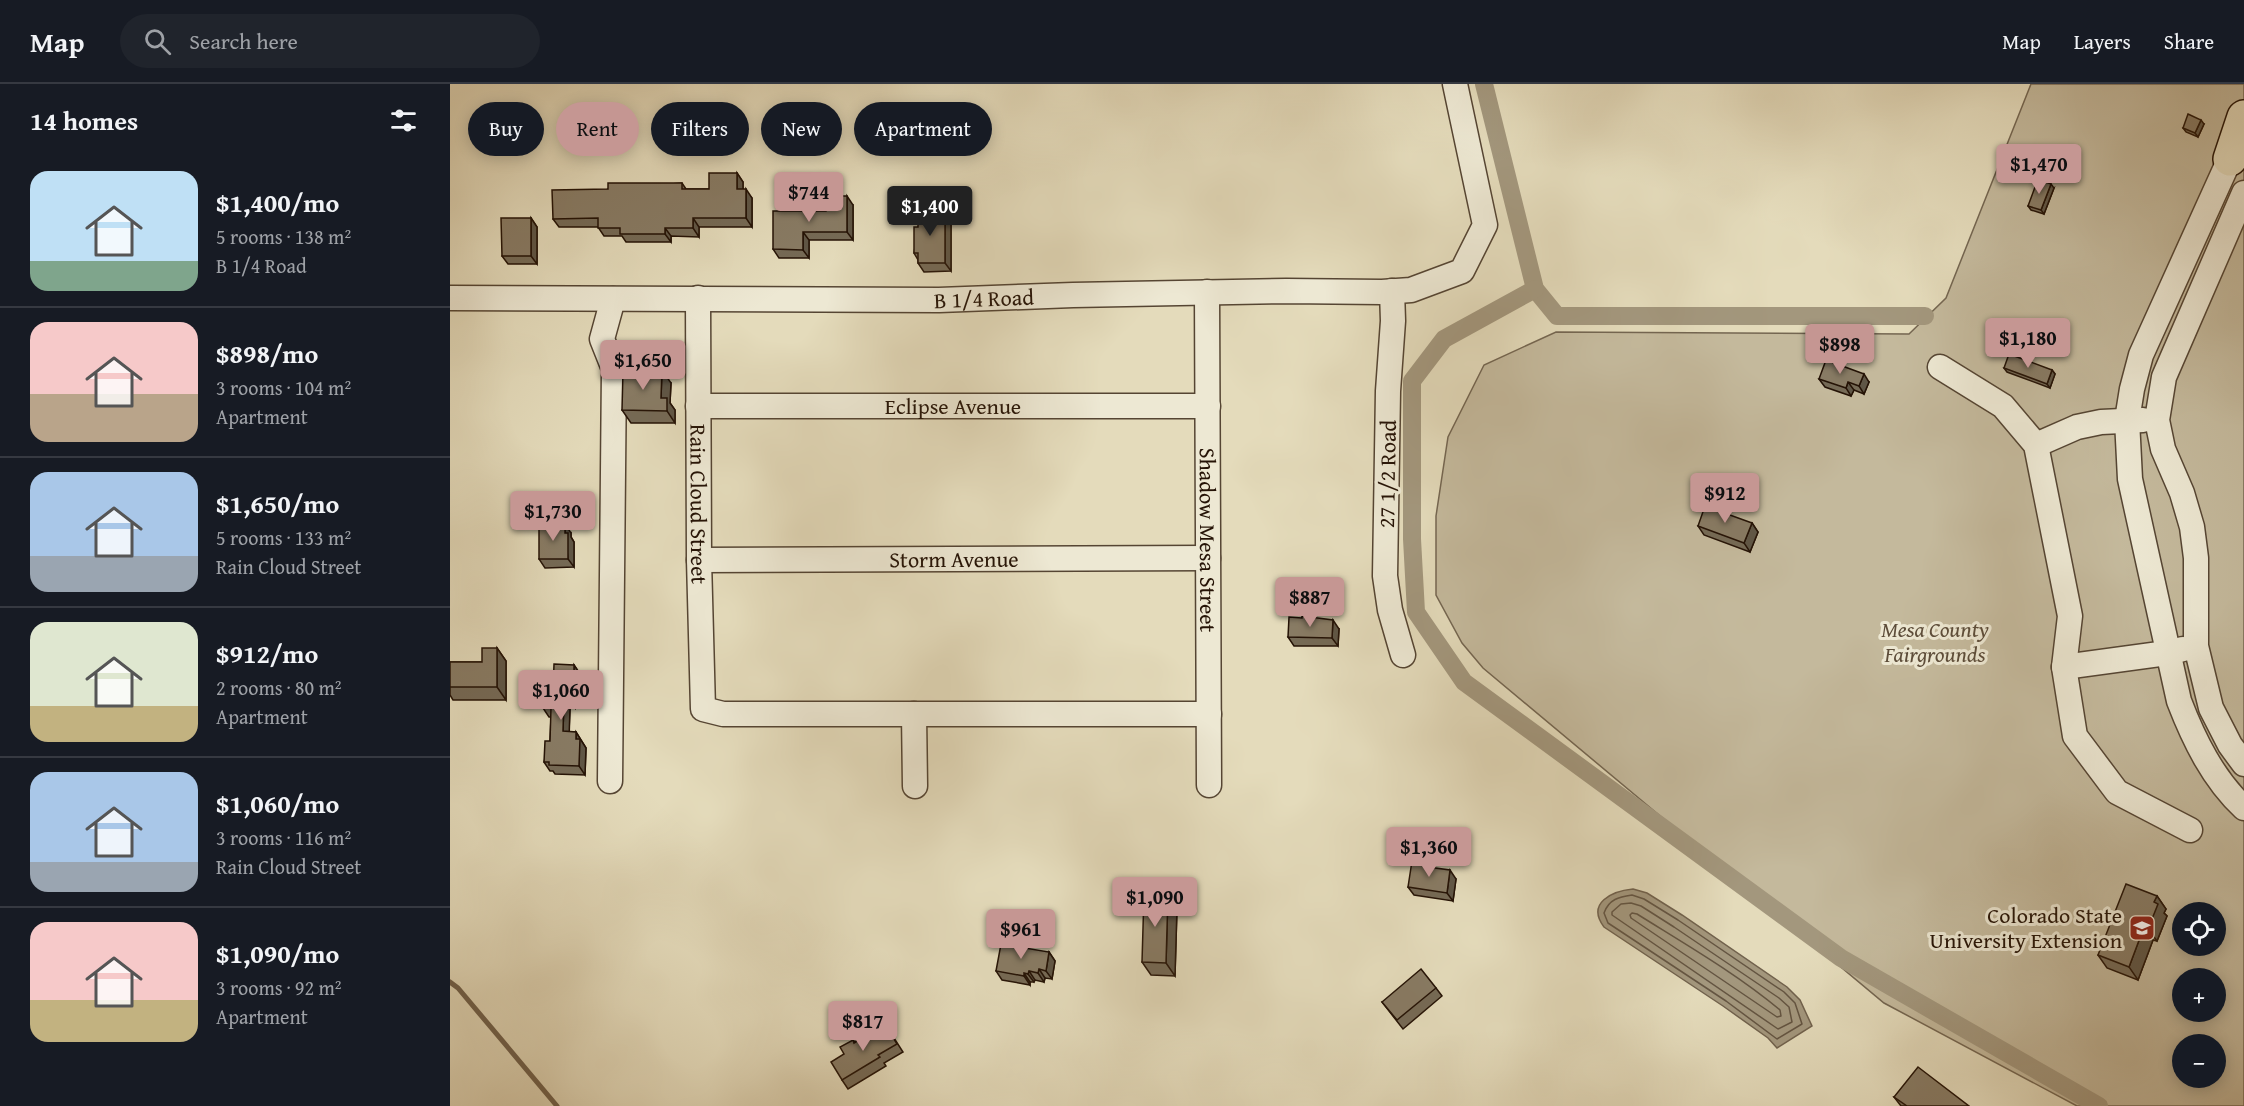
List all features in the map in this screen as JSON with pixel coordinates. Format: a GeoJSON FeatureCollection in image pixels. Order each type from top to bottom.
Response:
{"type":"FeatureCollection","features":[{"type":"Feature","properties":{"kind":"highway"},"geometry":{"type":"LineString","coordinates":[[2230,159],[2244,117]]}},
{"type":"Feature","properties":{"kind":"street","name":"B 1/4 Road"},"geometry":{"type":"LineString","coordinates":[[450,298],[939,300],[1207,292],[1411,290],[1462,271],[1485,225],[1455,84]]}},
{"type":"Feature","properties":{"kind":"street"},"geometry":{"type":"LineString","coordinates":[[2244,129],[2141,355],[2127,420],[2130,479],[2179,701],[2191,733],[2212,770],[2244,808]]}},
{"type":"Feature","properties":{"kind":"street"},"geometry":{"type":"LineString","coordinates":[[2244,193],[2164,377],[2157,420],[2163,449],[2182,493],[2192,527],[2196,558],[2196,646],[2211,708],[2230,745],[2244,764]]}},
{"type":"Feature","properties":{"kind":"street","name":"27 1/2 Road"},"geometry":{"type":"LineString","coordinates":[[1392,291],[1385,576],[1390,610],[1403,655]]}},
{"type":"Feature","properties":{"kind":"street","name":"Shadow Mesa Street"},"geometry":{"type":"LineString","coordinates":[[1207,292],[1209,785]]}},
{"type":"Feature","properties":{"kind":"street","name":"Rain Cloud Street"},"geometry":{"type":"LineString","coordinates":[[698,298],[699,560],[703,709],[723,714],[914,714]]}},
{"type":"Feature","properties":{"kind":"street"},"geometry":{"type":"LineString","coordinates":[[610,781],[614,369],[602,339],[612,299]]}},
{"type":"Feature","properties":{"kind":"street"},"geometry":{"type":"LineString","coordinates":[[1940,367],[2003,406],[2036,445],[2070,616],[2064,667],[2075,736],[2117,792],[2190,830]]}},
{"type":"Feature","properties":{"kind":"street","name":"Eclipse Avenue"},"geometry":{"type":"LineString","coordinates":[[698,406],[1208,406]]}},
{"type":"Feature","properties":{"kind":"street"},"geometry":{"type":"LineString","coordinates":[[2036,445],[2077,427],[2127,420],[2157,420]]}},
{"type":"Feature","properties":{"kind":"street","name":"Storm Avenue"},"geometry":{"type":"LineString","coordinates":[[699,560],[1208,558]]}},
{"type":"Feature","properties":{"kind":"street"},"geometry":{"type":"LineString","coordinates":[[2064,667],[2167,653],[2196,646]]}},
{"type":"Feature","properties":{"kind":"street"},"geometry":{"type":"LineString","coordinates":[[915,786],[914,714],[1209,714]]}},
{"type":"Feature","properties":{"kind":"green space","name":"Mesa County Fairgrounds"},"geometry":{"type":"Polygon","coordinates":[[[2031,84],[2244,84],[2244,1106],[2077,1106],[1884,1003],[1483,668],[1462,643],[1436,595],[1436,516],[1448,437],[1484,365],[1556,332],[1909,334],[1946,298],[2031,84]]]}},
{"type":"Feature","properties":{"kind":"water"},"geometry":{"type":"Polygon","coordinates":[[[1633,889],[1647,893],[1682,915],[1787,987],[1800,1000],[1812,1026],[1777,1048],[1768,1038],[1723,1006],[1604,927],[1599,919],[1600,905],[1617,892],[1633,889]]]}},
{"type":"Feature","properties":{"kind":"building"},"geometry":{"type":"Polygon","coordinates":[[[2188,114],[2201,120],[2195,133],[2183,128],[2188,114]]]}},
{"type":"Feature","properties":{"kind":"building"},"geometry":{"type":"Polygon","coordinates":[[[709,173],[737,173],[737,189],[746,189],[746,218],[693,218],[693,228],[665,228],[665,234],[620,234],[620,228],[598,228],[598,218],[553,219],[552,190],[608,189],[608,183],[682,183],[682,189],[709,189],[709,173]]]}},
{"type":"Feature","properties":{"kind":"building"},"geometry":{"type":"Polygon","coordinates":[[[2038,179],[2051,184],[2041,210],[2028,206],[2038,179]]]}},
{"type":"Feature","properties":{"kind":"building"},"geometry":{"type":"Polygon","coordinates":[[[827,196],[847,196],[847,232],[803,232],[803,250],[773,249],[773,211],[826,211],[827,196]]]}},
{"type":"Feature","properties":{"kind":"building"},"geometry":{"type":"Polygon","coordinates":[[[918,211],[945,211],[945,263],[918,263],[918,253],[914,253],[914,227],[918,227],[918,211]]]}},
{"type":"Feature","properties":{"kind":"building"},"geometry":{"type":"Polygon","coordinates":[[[501,218],[531,218],[531,256],[502,256],[501,218]]]}},
{"type":"Feature","properties":{"kind":"building"},"geometry":{"type":"Polygon","coordinates":[[[2009,354],[2052,370],[2047,384],[2004,368],[2009,354]]]}},
{"type":"Feature","properties":{"kind":"building"},"geometry":{"type":"Polygon","coordinates":[[[1826,360],[1864,374],[1859,386],[1848,382],[1846,388],[1819,379],[1826,360]]]}},
{"type":"Feature","properties":{"kind":"building"},"geometry":{"type":"Polygon","coordinates":[[[623,370],[662,370],[661,398],[667,398],[667,411],[622,410],[623,370]]]}},
{"type":"Feature","properties":{"kind":"building"},"geometry":{"type":"Polygon","coordinates":[[[1705,506],[1752,523],[1744,543],[1698,526],[1705,506]]]}},
{"type":"Feature","properties":{"kind":"building"},"geometry":{"type":"Polygon","coordinates":[[[565,524],[565,533],[568,533],[568,559],[539,559],[539,525],[565,524]]]}},
{"type":"Feature","properties":{"kind":"building"},"geometry":{"type":"Polygon","coordinates":[[[1302,616],[1333,620],[1332,638],[1288,637],[1289,617],[1302,618],[1302,616]]]}},
{"type":"Feature","properties":{"kind":"building"},"geometry":{"type":"Polygon","coordinates":[[[482,648],[497,648],[497,687],[450,687],[450,662],[482,662],[482,648]]]}},
{"type":"Feature","properties":{"kind":"building"},"geometry":{"type":"Polygon","coordinates":[[[554,664],[574,665],[574,691],[569,691],[569,700],[564,699],[563,731],[576,732],[576,739],[580,739],[579,766],[549,765],[549,762],[544,762],[545,741],[550,741],[551,708],[543,708],[543,694],[551,695],[553,692],[554,664]]]}},
{"type":"Feature","properties":{"kind":"building"},"geometry":{"type":"Polygon","coordinates":[[[1412,861],[1428,863],[1428,867],[1450,870],[1447,893],[1408,887],[1412,861]]]}},
{"type":"Feature","properties":{"kind":"building"},"geometry":{"type":"Polygon","coordinates":[[[2126,884],[2157,896],[2154,902],[2158,904],[2148,929],[2144,927],[2129,967],[2098,955],[2126,884]]]}},
{"type":"Feature","properties":{"kind":"building"},"geometry":{"type":"Polygon","coordinates":[[[1144,894],[1168,895],[1166,963],[1142,962],[1144,894]]]}},
{"type":"Feature","properties":{"kind":"building"},"geometry":{"type":"Polygon","coordinates":[[[1001,944],[1049,952],[1046,971],[1039,969],[1038,973],[1029,971],[1028,974],[1024,973],[1024,976],[996,971],[1001,944]]]}},
{"type":"Feature","properties":{"kind":"building"},"geometry":{"type":"Polygon","coordinates":[[[1421,969],[1436,988],[1397,1020],[1382,1002],[1421,969]]]}},
{"type":"Feature","properties":{"kind":"building"},"geometry":{"type":"Polygon","coordinates":[[[885,1024],[897,1044],[842,1080],[831,1062],[844,1054],[840,1047],[853,1040],[854,1043],[885,1024]]]}},
{"type":"Feature","properties":{"kind":"building"},"geometry":{"type":"Polygon","coordinates":[[[1918,1067],[1969,1106],[1907,1106],[1894,1097],[1918,1067]]]}},
{"type":"Feature","properties":{"kind":"waterway"},"geometry":{"type":"LineString","coordinates":[[1484,84],[1535,289],[1557,316],[1925,316]]}},
{"type":"Feature","properties":{"kind":"waterway"},"geometry":{"type":"LineString","coordinates":[[1535,289],[1444,339],[1412,381],[1412,539],[1416,612],[1464,682],[1841,958],[2099,1106]]}},
{"type":"Feature","properties":{"kind":"waterway"},"geometry":{"type":"LineString","coordinates":[[450,982],[458,988],[557,1106]]}},
{"type":"Feature","properties":{"kind":"place","name":"Colorado State University Extension"},"geometry":{"type":"Point","coordinates":[2142,928]}}]}
